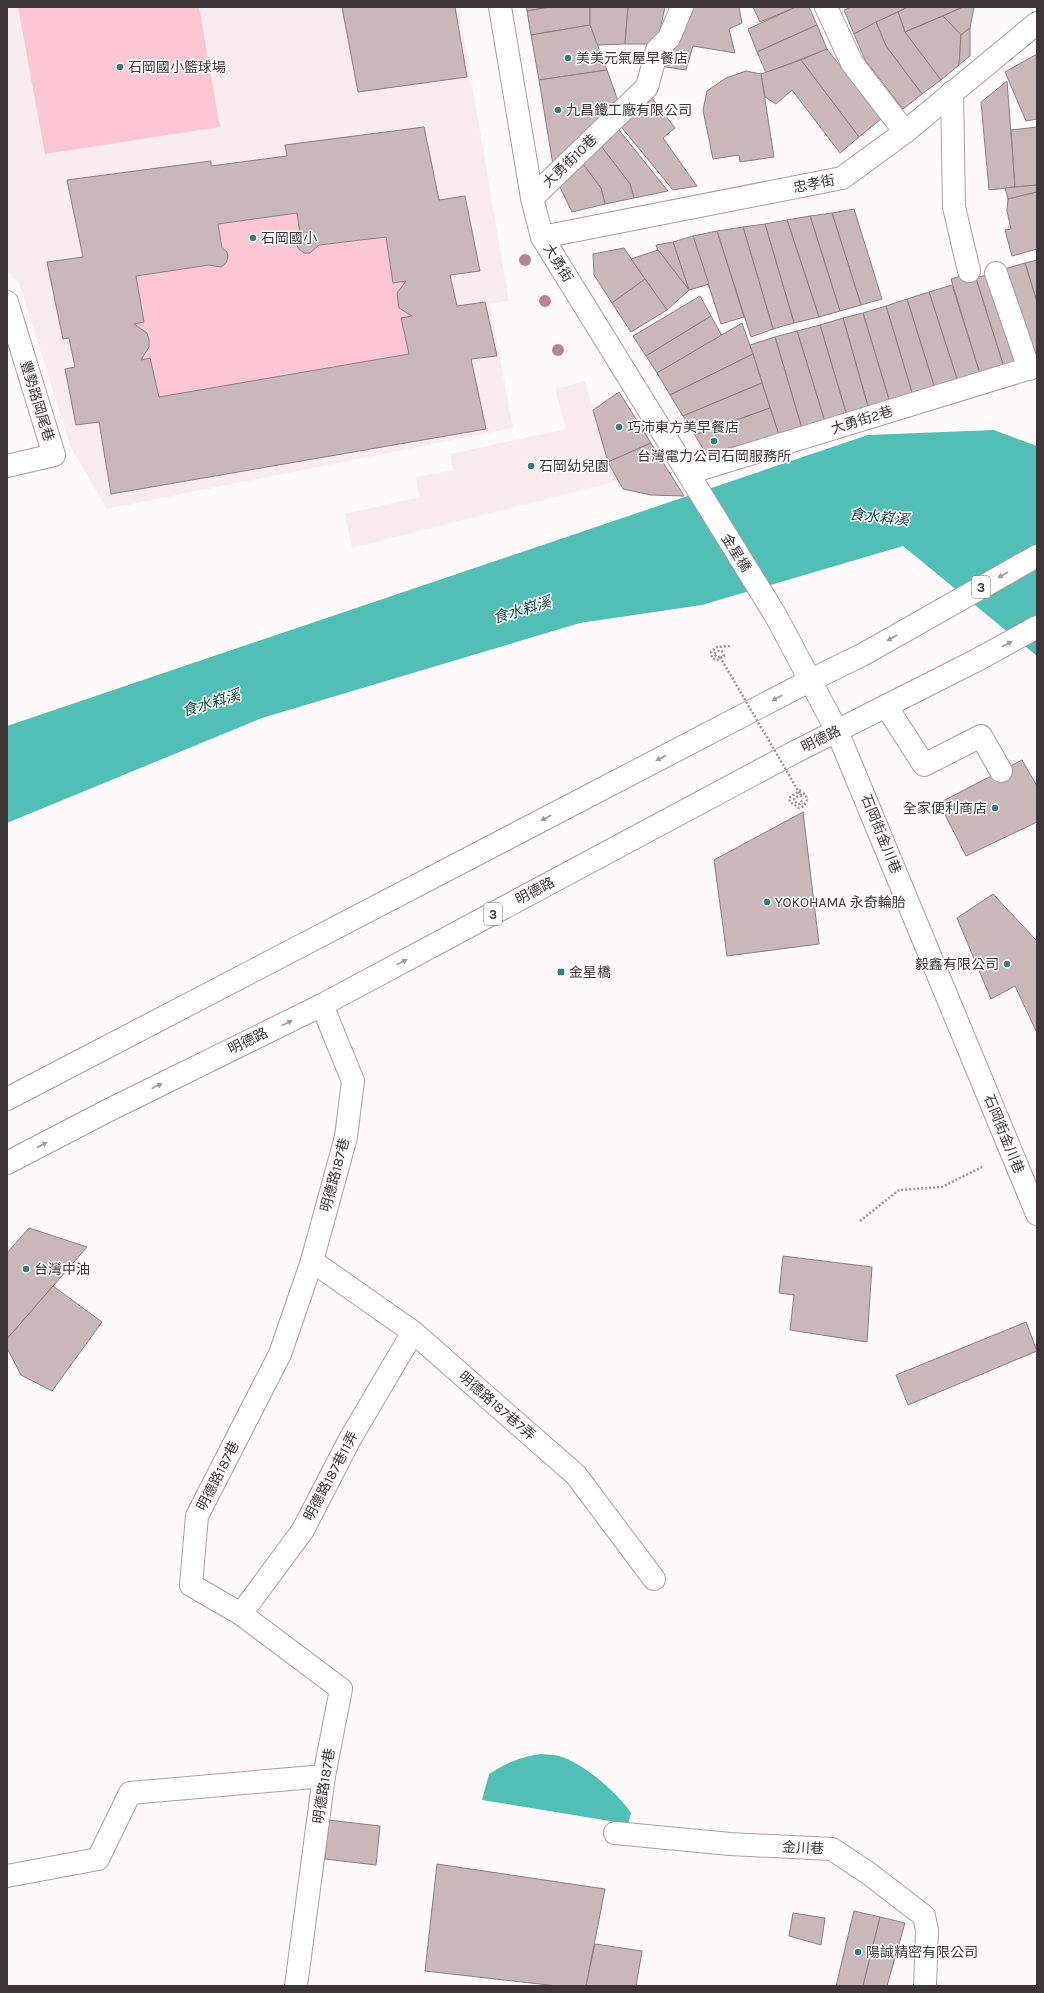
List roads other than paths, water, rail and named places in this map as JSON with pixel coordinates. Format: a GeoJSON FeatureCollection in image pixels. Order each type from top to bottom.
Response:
{"type":"FeatureCollection","features":[{"type":"Feature","properties":{"kind":"street","name":"大勇街"},"geometry":{"type":"LineString","coordinates":[[500,7],[532,198],[542,237],[692,481]]}},
{"type":"Feature","properties":{"kind":"street","name":"大勇街10巷"},"geometry":{"type":"LineString","coordinates":[[532,198],[647,86],[657,50],[669,38],[682,7]]}},
{"type":"Feature","properties":{"kind":"street"},"geometry":{"type":"LineString","coordinates":[[826,7],[852,63],[905,132]]}},
{"type":"Feature","properties":{"kind":"street","name":"忠孝街"},"geometry":{"type":"LineString","coordinates":[[542,237],[842,178],[905,132],[1037,24]]}},
{"type":"Feature","properties":{"kind":"street"},"geometry":{"type":"LineString","coordinates":[[952,92],[954,207],[969,271]]}},
{"type":"Feature","properties":{"kind":"street"},"geometry":{"type":"LineString","coordinates":[[996,273],[1033,368]]}},
{"type":"Feature","properties":{"kind":"street","name":"豐勢路岡尾巷"},"geometry":{"type":"LineString","coordinates":[[7,302],[54,455],[7,466]]}},
{"type":"Feature","properties":{"kind":"street","name":"大勇街2巷"},"geometry":{"type":"LineString","coordinates":[[692,481],[1033,368]]}},
{"type":"Feature","properties":{"kind":"street","name":"金星橋"},"geometry":{"type":"LineString","coordinates":[[692,481],[776,616]]}},
{"type":"Feature","properties":{"kind":"street","name":"3"},"geometry":{"type":"LineString","coordinates":[[7,1099],[810,680],[862,655],[1037,556]]}},
{"type":"Feature","properties":{"kind":"street","name":"石岡街金川巷"},"geometry":{"type":"LineString","coordinates":[[776,616],[837,731],[1037,1214]]}},
{"type":"Feature","properties":{"kind":"street","name":"明德路"},"geometry":{"type":"LineString","coordinates":[[7,1163],[107,1111],[322,1005],[791,754],[977,660],[1037,627]]}},
{"type":"Feature","properties":{"kind":"street"},"geometry":{"type":"LineString","coordinates":[[886,706],[924,765],[981,736],[1001,772]]}},
{"type":"Feature","properties":{"kind":"street","name":"明德路187巷"},"geometry":{"type":"LineString","coordinates":[[296,1986],[324,1776],[341,1689],[241,1614],[191,1585],[197,1516],[280,1354],[312,1261],[346,1137],[353,1081],[322,1005]]}},
{"type":"Feature","properties":{"kind":"street","name":"明德路187巷7弄"},"geometry":{"type":"LineString","coordinates":[[312,1261],[413,1332],[576,1475],[654,1579]]}},
{"type":"Feature","properties":{"kind":"street","name":"明德路187巷11弄"},"geometry":{"type":"LineString","coordinates":[[241,1614],[303,1530],[350,1439],[413,1332]]}},
{"type":"Feature","properties":{"kind":"street"},"geometry":{"type":"LineString","coordinates":[[7,1876],[98,1859],[130,1793],[324,1776]]}},
{"type":"Feature","properties":{"kind":"street","name":"金川巷"},"geometry":{"type":"LineString","coordinates":[[615,1833],[730,1844],[832,1849],[868,1873],[924,1916],[927,1930],[925,1986]]}},
{"type":"Feature","properties":{"kind":"water","name":"食水嵙溪"},"geometry":{"type":"Polygon","coordinates":[[[994,430],[1037,446],[1037,656],[903,546],[702,605],[580,623],[262,718],[7,823],[7,726],[868,435],[994,430]]]}},
{"type":"Feature","properties":{"kind":"water"},"geometry":{"type":"Polygon","coordinates":[[[541,1754],[557,1755],[568,1759],[599,1779],[618,1796],[631,1813],[628,1824],[482,1800],[489,1774],[514,1761],[541,1754]]]}},
{"type":"Feature","properties":{"kind":"place","name":"美美元氣屋早餐店"},"geometry":{"type":"Point","coordinates":[568,58]}},
{"type":"Feature","properties":{"kind":"place","name":"石岡國小籃球場"},"geometry":{"type":"Point","coordinates":[120,67]}},
{"type":"Feature","properties":{"kind":"place","name":"九昌鐵工廠有限公司"},"geometry":{"type":"Point","coordinates":[558,110]}},
{"type":"Feature","properties":{"kind":"place","name":"石岡國小"},"geometry":{"type":"Point","coordinates":[253,238]}},
{"type":"Feature","properties":{"kind":"place","name":"巧沛東方美早餐店"},"geometry":{"type":"Point","coordinates":[619,427]}},
{"type":"Feature","properties":{"kind":"place","name":"台灣電力公司石岡服務所"},"geometry":{"type":"Point","coordinates":[714,441]}},
{"type":"Feature","properties":{"kind":"place","name":"石岡幼兒園"},"geometry":{"type":"Point","coordinates":[531,466]}},
{"type":"Feature","properties":{"kind":"place","name":"全家便利商店"},"geometry":{"type":"Point","coordinates":[995,808]}},
{"type":"Feature","properties":{"kind":"place","name":"YOKOHAMA 永奇輪胎"},"geometry":{"type":"Point","coordinates":[767,902]}},
{"type":"Feature","properties":{"kind":"place","name":"毅鑫有限公司"},"geometry":{"type":"Point","coordinates":[1007,964]}},
{"type":"Feature","properties":{"kind":"place","name":"金星橋"},"geometry":{"type":"Point","coordinates":[561,972]}},
{"type":"Feature","properties":{"kind":"place","name":"台灣中油"},"geometry":{"type":"Point","coordinates":[26,1269]}},
{"type":"Feature","properties":{"kind":"place","name":"陽誠精密有限公司"},"geometry":{"type":"Point","coordinates":[858,1952]}}]}
